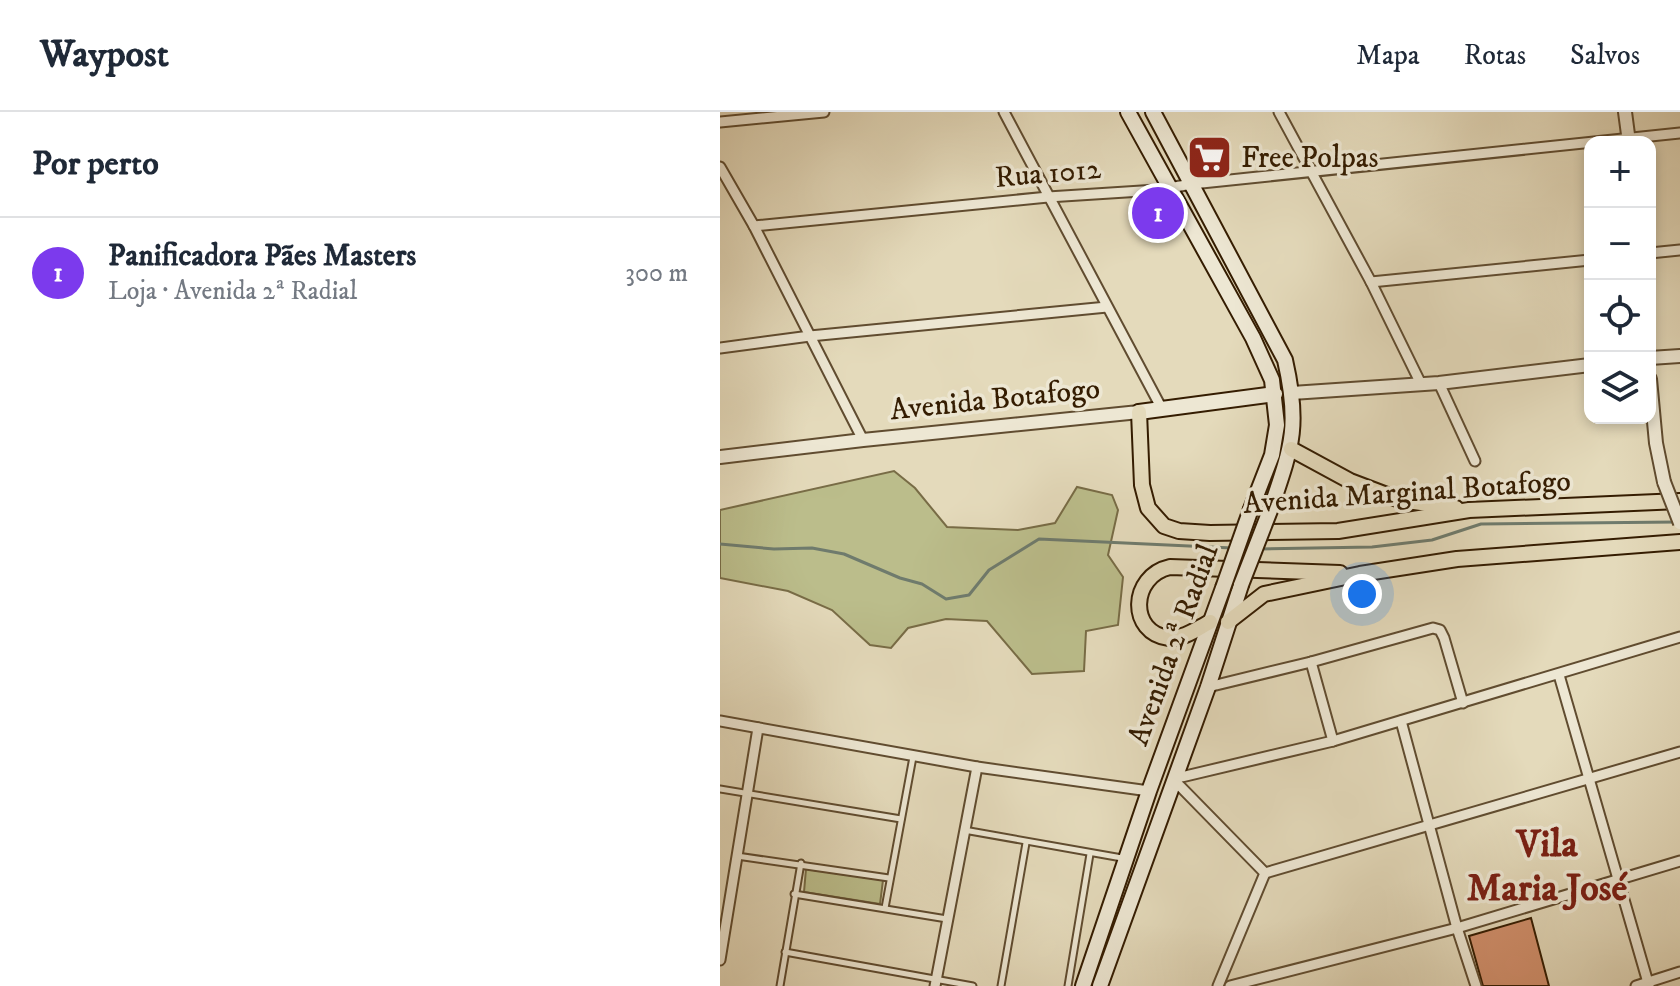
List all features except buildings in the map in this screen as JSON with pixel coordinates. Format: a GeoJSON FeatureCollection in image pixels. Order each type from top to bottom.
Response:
{"type":"FeatureCollection","features":[{"type":"Feature","properties":{"kind":"main road","name":"Avenida 2ª Radial"},"geometry":{"type":"LineString","coordinates":[[1083,986],[1149,791],[1272,455],[1277,425],[1272,380],[1253,338],[1128,112]]}},
{"type":"Feature","properties":{"kind":"main road","name":"Avenida 2ª Radial"},"geometry":{"type":"LineString","coordinates":[[1100,986],[1271,508],[1294,431],[1292,393],[1285,360],[1153,112]]}},
{"type":"Feature","properties":{"kind":"main road"},"geometry":{"type":"LineString","coordinates":[[1185,215],[1192,184]]}},
{"type":"Feature","properties":{"kind":"main road","name":"Avenida Botafogo"},"geometry":{"type":"LineString","coordinates":[[1139,412],[1275,394]]}},
{"type":"Feature","properties":{"kind":"main road","name":"Avenida Marginal Botafogo"},"geometry":{"type":"LineString","coordinates":[[1139,412],[1142,485],[1148,508],[1164,526],[1179,531],[1338,531],[1469,510],[1680,501]]}},
{"type":"Feature","properties":{"kind":"main road"},"geometry":{"type":"LineString","coordinates":[[1291,449],[1350,481],[1400,500],[1469,510]]}},
{"type":"Feature","properties":{"kind":"main road"},"geometry":{"type":"LineString","coordinates":[[1228,622],[1264,594],[1360,574],[1457,559],[1680,542]]}},
{"type":"Feature","properties":{"kind":"main road"},"geometry":{"type":"LineString","coordinates":[[1210,622],[1186,635],[1169,638],[1153,631],[1143,620],[1139,606],[1143,585],[1157,571],[1170,567],[1360,574]]}},
{"type":"Feature","properties":{"kind":"main road"},"geometry":{"type":"LineString","coordinates":[[1172,728],[1177,738],[1166,771],[1173,779]]}},
{"type":"Feature","properties":{"kind":"street"},"geometry":{"type":"LineString","coordinates":[[720,122],[824,112]]}},
{"type":"Feature","properties":{"kind":"street"},"geometry":{"type":"LineString","coordinates":[[1004,112],[1162,409]]}},
{"type":"Feature","properties":{"kind":"street"},"geometry":{"type":"LineString","coordinates":[[1279,112],[1371,282],[1421,384]]}},
{"type":"Feature","properties":{"kind":"street"},"geometry":{"type":"LineString","coordinates":[[1625,112],[1628,136]]}},
{"type":"Feature","properties":{"kind":"street","name":"Rua 1012"},"geometry":{"type":"LineString","coordinates":[[1656,136],[1680,133]]}},
{"type":"Feature","properties":{"kind":"street","name":"Rua 1012"},"geometry":{"type":"LineString","coordinates":[[754,226],[1169,188],[1584,145]]}},
{"type":"Feature","properties":{"kind":"street"},"geometry":{"type":"LineString","coordinates":[[720,167],[754,226],[863,440]]}},
{"type":"Feature","properties":{"kind":"street"},"geometry":{"type":"LineString","coordinates":[[1656,252],[1680,250]]}},
{"type":"Feature","properties":{"kind":"street"},"geometry":{"type":"LineString","coordinates":[[1371,282],[1584,261]]}},
{"type":"Feature","properties":{"kind":"street"},"geometry":{"type":"LineString","coordinates":[[720,348],[810,336],[1107,307]]}},
{"type":"Feature","properties":{"kind":"street"},"geometry":{"type":"LineString","coordinates":[[1656,358],[1680,356]]}},
{"type":"Feature","properties":{"kind":"street"},"geometry":{"type":"LineString","coordinates":[[1292,393],[1439,383],[1584,366]]}},
{"type":"Feature","properties":{"kind":"street"},"geometry":{"type":"LineString","coordinates":[[1439,383],[1475,461]]}},
{"type":"Feature","properties":{"kind":"street","name":"Avenida Botafogo"},"geometry":{"type":"LineString","coordinates":[[720,457],[1139,412]]}},
{"type":"Feature","properties":{"kind":"street"},"geometry":{"type":"LineString","coordinates":[[1654,424],[1664,482],[1680,523]]}},
{"type":"Feature","properties":{"kind":"street"},"geometry":{"type":"LineString","coordinates":[[1208,687],[1433,628],[1440,630],[1444,638],[1463,703]]}},
{"type":"Feature","properties":{"kind":"street"},"geometry":{"type":"LineString","coordinates":[[1173,779],[1333,741],[1680,637]]}},
{"type":"Feature","properties":{"kind":"street"},"geometry":{"type":"LineString","coordinates":[[1311,662],[1333,741]]}},
{"type":"Feature","properties":{"kind":"street"},"geometry":{"type":"LineString","coordinates":[[1559,675],[1648,984]]}},
{"type":"Feature","properties":{"kind":"street"},"geometry":{"type":"LineString","coordinates":[[720,721],[977,767],[1149,791]]}},
{"type":"Feature","properties":{"kind":"street"},"geometry":{"type":"LineString","coordinates":[[1401,721],[1457,928],[1476,986]]}},
{"type":"Feature","properties":{"kind":"street"},"geometry":{"type":"LineString","coordinates":[[720,960],[758,728]]}},
{"type":"Feature","properties":{"kind":"street"},"geometry":{"type":"LineString","coordinates":[[1265,873],[1680,752]]}},
{"type":"Feature","properties":{"kind":"street"},"geometry":{"type":"LineString","coordinates":[[936,983],[977,767]]}},
{"type":"Feature","properties":{"kind":"street"},"geometry":{"type":"LineString","coordinates":[[1173,779],[1265,873]]}},
{"type":"Feature","properties":{"kind":"street"},"geometry":{"type":"LineString","coordinates":[[1230,986],[1457,928],[1680,861]]}},
{"type":"Feature","properties":{"kind":"street"},"geometry":{"type":"LineString","coordinates":[[1218,986],[1265,873]]}},
{"type":"Feature","properties":{"kind":"street"},"geometry":{"type":"LineString","coordinates":[[1636,986],[1680,972]]}},
{"type":"Feature","properties":{"kind":"lane"},"geometry":{"type":"LineString","coordinates":[[885,908],[913,756]]}},
{"type":"Feature","properties":{"kind":"lane"},"geometry":{"type":"LineString","coordinates":[[720,789],[901,819]]}},
{"type":"Feature","properties":{"kind":"lane"},"geometry":{"type":"LineString","coordinates":[[964,830],[1127,859]]}},
{"type":"Feature","properties":{"kind":"lane"},"geometry":{"type":"LineString","coordinates":[[1001,986],[1026,843]]}},
{"type":"Feature","properties":{"kind":"lane"},"geometry":{"type":"LineString","coordinates":[[1068,986],[1090,854]]}},
{"type":"Feature","properties":{"kind":"lane"},"geometry":{"type":"LineString","coordinates":[[737,856],[889,878]]}},
{"type":"Feature","properties":{"kind":"lane"},"geometry":{"type":"LineString","coordinates":[[780,986],[801,863]]}},
{"type":"Feature","properties":{"kind":"lane"},"geometry":{"type":"LineString","coordinates":[[794,894],[948,919]]}},
{"type":"Feature","properties":{"kind":"lane"},"geometry":{"type":"LineString","coordinates":[[785,952],[936,983],[973,986]]}},
{"type":"Feature","properties":{"kind":"green space"},"geometry":{"type":"Polygon","coordinates":[[[894,471],[915,488],[947,527],[1018,530],[1055,523],[1077,487],[1112,495],[1118,510],[1108,555],[1123,577],[1118,625],[1086,631],[1084,671],[1032,674],[987,621],[946,619],[908,628],[891,648],[870,645],[832,610],[788,591],[720,578],[720,510],[894,471]]]}},
{"type":"Feature","properties":{"kind":"green space"},"geometry":{"type":"Polygon","coordinates":[[[806,869],[883,880],[880,904],[804,892],[806,869]]]}},
{"type":"Feature","properties":{"kind":"waterway"},"geometry":{"type":"LineString","coordinates":[[1259,549],[1372,547],[1432,540],[1481,524],[1677,522]]}},
{"type":"Feature","properties":{"kind":"waterway"},"geometry":{"type":"LineString","coordinates":[[720,544],[774,549],[812,548],[844,554],[922,584],[946,599],[969,595],[989,570],[1039,539],[1232,548]]}},
{"type":"Feature","properties":{"kind":"place","name":"Free Polpas"},"geometry":{"type":"Point","coordinates":[1210,158]}},
{"type":"Feature","properties":{"kind":"place","name":"Panificadora Pães Masters"},"geometry":{"type":"Point","coordinates":[1158,213]}},
{"type":"Feature","properties":{"kind":"district","name":"Vila Maria José"},"geometry":{"type":"Point","coordinates":[1547,867]}}]}
